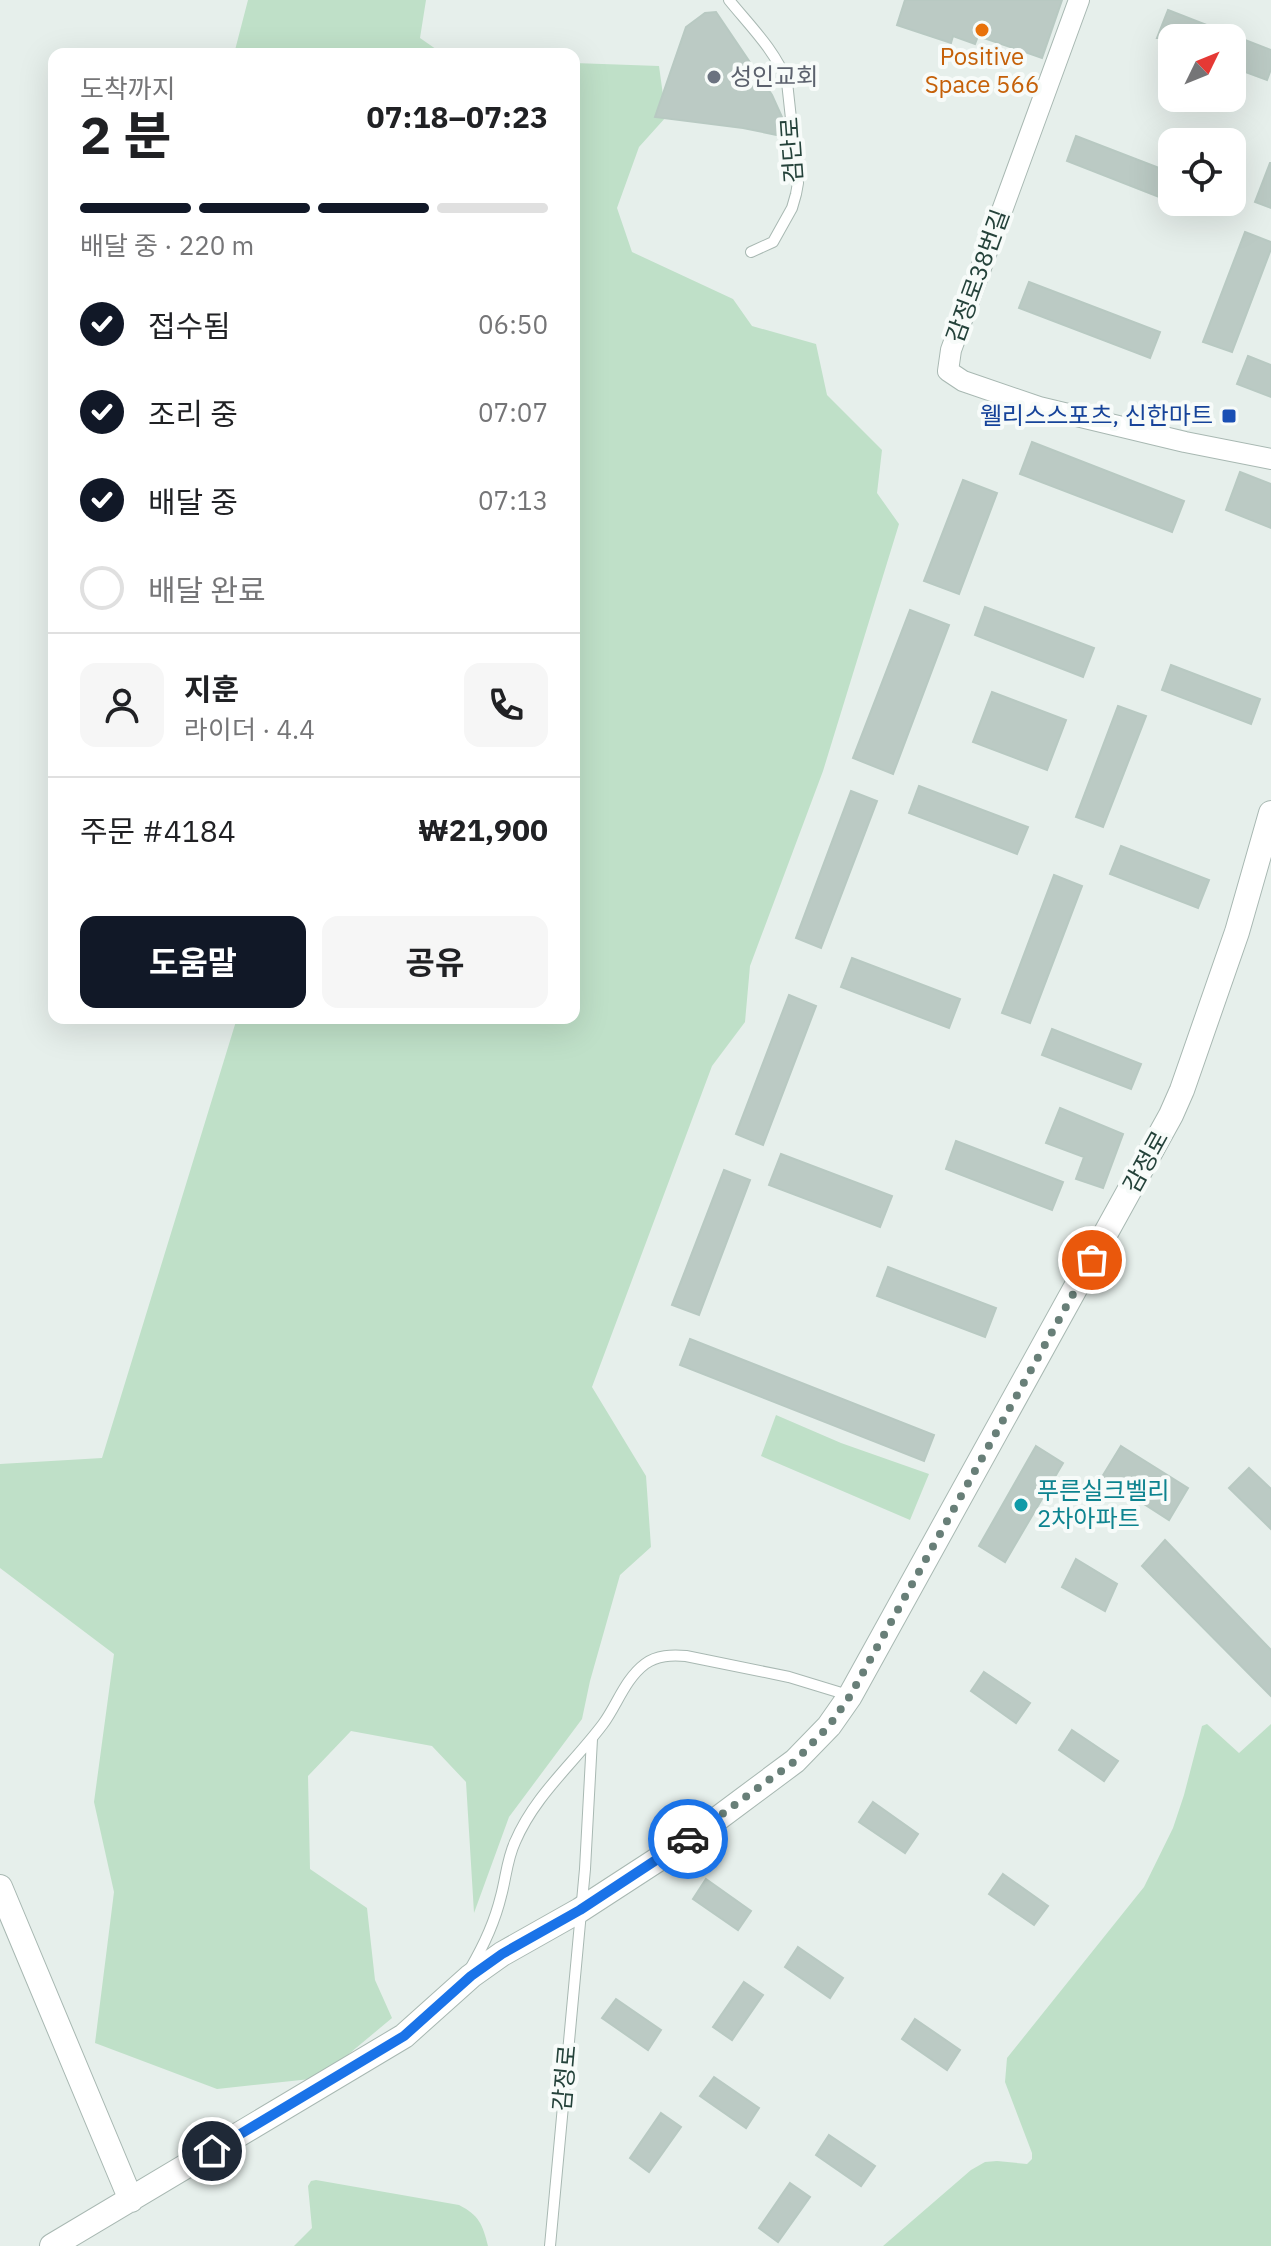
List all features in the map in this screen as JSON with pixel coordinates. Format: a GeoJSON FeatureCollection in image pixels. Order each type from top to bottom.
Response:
{"type":"FeatureCollection","features":[{"type":"Feature","properties":{"kind":"street","name":"감정로38번길"},"geometry":{"type":"LineString","coordinates":[[1079,0],[951,350],[948,371],[963,381],[1039,407],[1271,459]]}},
{"type":"Feature","properties":{"kind":"street","name":"감정로"},"geometry":{"type":"LineString","coordinates":[[52,2246],[404,2036],[451,1993],[502,1954],[580,1910],[697,1834],[795,1761],[829,1726],[850,1696],[1171,1115],[1237,932],[1271,813]]}},
{"type":"Feature","properties":{"kind":"street"},"geometry":{"type":"LineString","coordinates":[[0,1887],[131,2200]]}},
{"type":"Feature","properties":{"kind":"lane","name":"검단로"},"geometry":{"type":"LineString","coordinates":[[729,0],[772,53],[787,82],[798,183],[792,208],[779,234],[766,247],[751,252]]}},
{"type":"Feature","properties":{"kind":"lane","name":"감정로"},"geometry":{"type":"LineString","coordinates":[[451,1993],[471,1968],[485,1941],[501,1898],[515,1842],[532,1809],[592,1739],[635,1673],[647,1662],[671,1655],[686,1656],[789,1677],[850,1696]]}},
{"type":"Feature","properties":{"kind":"lane","name":"감정로"},"geometry":{"type":"LineString","coordinates":[[550,2246],[585,1869],[592,1739]]}},
{"type":"Feature","properties":{"kind":"green space"},"geometry":{"type":"Polygon","coordinates":[[[248,0],[426,0],[420,38],[434,48],[236,48],[248,0]]]}},
{"type":"Feature","properties":{"kind":"green space"},"geometry":{"type":"Polygon","coordinates":[[[580,63],[659,66],[666,117],[639,147],[617,208],[632,252],[733,299],[752,326],[816,344],[827,395],[882,450],[877,493],[899,524],[823,771],[750,966],[745,1022],[712,1066],[592,1387],[646,1476],[651,1547],[620,1575],[582,1719],[509,1817],[474,1913],[466,1782],[432,1746],[351,1731],[308,1776],[310,1869],[367,1908],[375,1980],[392,2018],[320,2078],[217,2089],[95,2043],[114,1892],[94,1802],[114,1654],[0,1568],[0,1464],[102,1458],[235,1024],[580,1024],[580,63]]]}},
{"type":"Feature","properties":{"kind":"green space"},"geometry":{"type":"Polygon","coordinates":[[[776,1415],[841,1443],[929,1474],[910,1520],[761,1456],[776,1415]]]}},
{"type":"Feature","properties":{"kind":"green space"},"geometry":{"type":"Polygon","coordinates":[[[1207,1724],[1239,1753],[1271,1724],[1271,2246],[883,2246],[971,2170],[985,2162],[1027,2164],[1032,2159],[1005,2082],[1007,2058],[1144,1887],[1173,1828],[1202,1726],[1207,1724]]]}},
{"type":"Feature","properties":{"kind":"green space"},"geometry":{"type":"Polygon","coordinates":[[[316,2180],[459,2205],[479,2221],[488,2246],[294,2246],[312,2228],[308,2186],[316,2180]]]}},
{"type":"Feature","properties":{"kind":"building","name":"Positive Space 566"},"geometry":{"type":"Polygon","coordinates":[[[905,0],[1062,0],[1042,58],[978,36],[975,44],[953,36],[951,43],[897,25],[905,0]]]}},
{"type":"Feature","properties":{"kind":"building"},"geometry":{"type":"Polygon","coordinates":[[[1168,10],[1204,24],[1162,24],[1168,10]]]}},
{"type":"Feature","properties":{"kind":"building","name":"성인교회"},"geometry":{"type":"Polygon","coordinates":[[[716,12],[772,95],[782,117],[777,135],[655,117],[686,27],[705,13],[716,12]]]}},
{"type":"Feature","properties":{"kind":"building"},"geometry":{"type":"Polygon","coordinates":[[[1246,40],[1271,50],[1271,69],[1267,80],[1246,72],[1246,40]]]}},
{"type":"Feature","properties":{"kind":"building"},"geometry":{"type":"Polygon","coordinates":[[[1076,136],[1158,168],[1158,197],[1067,161],[1076,136]]]}},
{"type":"Feature","properties":{"kind":"building"},"geometry":{"type":"Polygon","coordinates":[[[1271,163],[1271,208],[1255,202],[1271,163]]]}},
{"type":"Feature","properties":{"kind":"building"},"geometry":{"type":"Polygon","coordinates":[[[1245,232],[1271,242],[1271,249],[1232,352],[1203,342],[1245,232]]]}},
{"type":"Feature","properties":{"kind":"building"},"geometry":{"type":"Polygon","coordinates":[[[1029,282],[1160,332],[1150,358],[1019,308],[1029,282]]]}},
{"type":"Feature","properties":{"kind":"building"},"geometry":{"type":"Polygon","coordinates":[[[1248,356],[1271,365],[1271,397],[1237,384],[1248,356]]]}},
{"type":"Feature","properties":{"kind":"building"},"geometry":{"type":"Polygon","coordinates":[[[1032,442],[1184,501],[1172,532],[1020,474],[1032,442]]]}},
{"type":"Feature","properties":{"kind":"building"},"geometry":{"type":"Polygon","coordinates":[[[1240,472],[1271,484],[1271,528],[1226,510],[1240,472]]]}},
{"type":"Feature","properties":{"kind":"building"},"geometry":{"type":"Polygon","coordinates":[[[963,480],[997,493],[959,594],[924,581],[963,480]]]}},
{"type":"Feature","properties":{"kind":"building"},"geometry":{"type":"Polygon","coordinates":[[[985,607],[1094,648],[1083,677],[975,635],[985,607]]]}},
{"type":"Feature","properties":{"kind":"building"},"geometry":{"type":"Polygon","coordinates":[[[910,610],[949,625],[893,774],[853,758],[910,610]]]}},
{"type":"Feature","properties":{"kind":"building"},"geometry":{"type":"Polygon","coordinates":[[[1171,665],[1260,699],[1251,724],[1162,690],[1171,665]]]}},
{"type":"Feature","properties":{"kind":"building"},"geometry":{"type":"Polygon","coordinates":[[[992,692],[1066,720],[1047,770],[973,742],[992,692]]]}},
{"type":"Feature","properties":{"kind":"building"},"geometry":{"type":"Polygon","coordinates":[[[1118,706],[1146,716],[1103,827],[1076,817],[1118,706]]]}},
{"type":"Feature","properties":{"kind":"building"},"geometry":{"type":"Polygon","coordinates":[[[919,786],[1028,827],[1017,854],[909,813],[919,786]]]}},
{"type":"Feature","properties":{"kind":"building"},"geometry":{"type":"Polygon","coordinates":[[[851,791],[877,801],[821,948],[796,938],[851,791]]]}},
{"type":"Feature","properties":{"kind":"building"},"geometry":{"type":"Polygon","coordinates":[[[1121,846],[1209,880],[1198,908],[1110,874],[1121,846]]]}},
{"type":"Feature","properties":{"kind":"building"},"geometry":{"type":"Polygon","coordinates":[[[1054,875],[1082,886],[1030,1023],[1002,1013],[1054,875]]]}},
{"type":"Feature","properties":{"kind":"building"},"geometry":{"type":"Polygon","coordinates":[[[852,958],[960,999],[949,1028],[841,987],[852,958]]]}},
{"type":"Feature","properties":{"kind":"building"},"geometry":{"type":"Polygon","coordinates":[[[789,995],[816,1006],[763,1145],[736,1134],[789,995]]]}},
{"type":"Feature","properties":{"kind":"building"},"geometry":{"type":"Polygon","coordinates":[[[1052,1029],[1141,1064],[1131,1089],[1042,1055],[1052,1029]]]}},
{"type":"Feature","properties":{"kind":"building"},"geometry":{"type":"Polygon","coordinates":[[[1060,1108],[1123,1134],[1103,1188],[1076,1179],[1084,1157],[1046,1143],[1060,1108]]]}},
{"type":"Feature","properties":{"kind":"building"},"geometry":{"type":"Polygon","coordinates":[[[956,1141],[1063,1182],[1052,1210],[946,1169],[956,1141]]]}},
{"type":"Feature","properties":{"kind":"building"},"geometry":{"type":"Polygon","coordinates":[[[781,1154],[892,1196],[880,1227],[769,1185],[781,1154]]]}},
{"type":"Feature","properties":{"kind":"building"},"geometry":{"type":"Polygon","coordinates":[[[724,1170],[750,1180],[699,1315],[672,1305],[724,1170]]]}},
{"type":"Feature","properties":{"kind":"building"},"geometry":{"type":"Polygon","coordinates":[[[888,1267],[996,1308],[985,1337],[877,1296],[888,1267]]]}},
{"type":"Feature","properties":{"kind":"building"},"geometry":{"type":"Polygon","coordinates":[[[690,1339],[934,1435],[924,1461],[680,1365],[690,1339]]]}},
{"type":"Feature","properties":{"kind":"building","name":"푸른실크벨리 2차아파트"},"geometry":{"type":"Polygon","coordinates":[[[1036,1446],[1063,1463],[1005,1562],[979,1546],[1036,1446]]]}},
{"type":"Feature","properties":{"kind":"building"},"geometry":{"type":"Polygon","coordinates":[[[1121,1446],[1188,1488],[1169,1520],[1102,1477],[1121,1446]]]}},
{"type":"Feature","properties":{"kind":"building"},"geometry":{"type":"Polygon","coordinates":[[[1249,1468],[1271,1489],[1271,1529],[1229,1488],[1249,1468]]]}},
{"type":"Feature","properties":{"kind":"building"},"geometry":{"type":"Polygon","coordinates":[[[1165,1540],[1271,1650],[1271,1696],[1142,1566],[1165,1540]]]}},
{"type":"Feature","properties":{"kind":"building"},"geometry":{"type":"Polygon","coordinates":[[[1076,1559],[1117,1584],[1105,1611],[1062,1587],[1076,1559]]]}},
{"type":"Feature","properties":{"kind":"building"},"geometry":{"type":"Polygon","coordinates":[[[984,1672],[1030,1703],[1016,1723],[971,1691],[984,1672]]]}},
{"type":"Feature","properties":{"kind":"building"},"geometry":{"type":"Polygon","coordinates":[[[1072,1730],[1118,1761],[1104,1781],[1059,1750],[1072,1730]]]}},
{"type":"Feature","properties":{"kind":"building"},"geometry":{"type":"Polygon","coordinates":[[[873,1802],[918,1834],[905,1853],[859,1822],[873,1802]]]}},
{"type":"Feature","properties":{"kind":"building"},"geometry":{"type":"Polygon","coordinates":[[[1003,1874],[1048,1906],[1034,1925],[989,1894],[1003,1874]]]}},
{"type":"Feature","properties":{"kind":"building"},"geometry":{"type":"Polygon","coordinates":[[[706,1879],[751,1911],[738,1930],[693,1899],[706,1879]]]}},
{"type":"Feature","properties":{"kind":"building"},"geometry":{"type":"Polygon","coordinates":[[[798,1947],[843,1978],[830,1998],[785,1967],[798,1947]]]}},
{"type":"Feature","properties":{"kind":"building"},"geometry":{"type":"Polygon","coordinates":[[[744,1982],[763,1995],[732,2040],[713,2027],[744,1982]]]}},
{"type":"Feature","properties":{"kind":"building"},"geometry":{"type":"Polygon","coordinates":[[[616,1999],[661,2030],[648,2050],[602,2018],[616,1999]]]}},
{"type":"Feature","properties":{"kind":"building"},"geometry":{"type":"Polygon","coordinates":[[[915,2019],[960,2050],[947,2070],[902,2039],[915,2019]]]}},
{"type":"Feature","properties":{"kind":"building"},"geometry":{"type":"Polygon","coordinates":[[[714,2077],[759,2108],[746,2128],[700,2096],[714,2077]]]}},
{"type":"Feature","properties":{"kind":"building"},"geometry":{"type":"Polygon","coordinates":[[[661,2113],[681,2127],[649,2172],[630,2158],[661,2113]]]}},
{"type":"Feature","properties":{"kind":"building"},"geometry":{"type":"Polygon","coordinates":[[[829,2135],[875,2166],[861,2186],[816,2155],[829,2135]]]}},
{"type":"Feature","properties":{"kind":"building"},"geometry":{"type":"Polygon","coordinates":[[[790,2183],[810,2197],[778,2242],[759,2228],[790,2183]]]}},
{"type":"Feature","properties":{"kind":"way so far"},"geometry":{"type":"LineString","coordinates":[[688,1839],[795,1761],[829,1726],[850,1696],[1092,1260]]}},
{"type":"Feature","properties":{"kind":"place","name":"Positive Space 566"},"geometry":{"type":"Point","coordinates":[982,30]}},
{"type":"Feature","properties":{"kind":"place","name":"성인교회"},"geometry":{"type":"Point","coordinates":[714,77]}},
{"type":"Feature","properties":{"kind":"place","name":"웰리스스포츠, 신한마트"},"geometry":{"type":"Point","coordinates":[1229,416]}},
{"type":"Feature","properties":{"kind":"place","name":"푸른실크벨리 2차아파트"},"geometry":{"type":"Point","coordinates":[1021,1505]}},
{"type":"Feature","properties":{"kind":"route"},"geometry":{"type":"LineString","coordinates":[[212,2151],[404,2036],[471,1976],[502,1954],[580,1910],[688,1839]]}}]}
